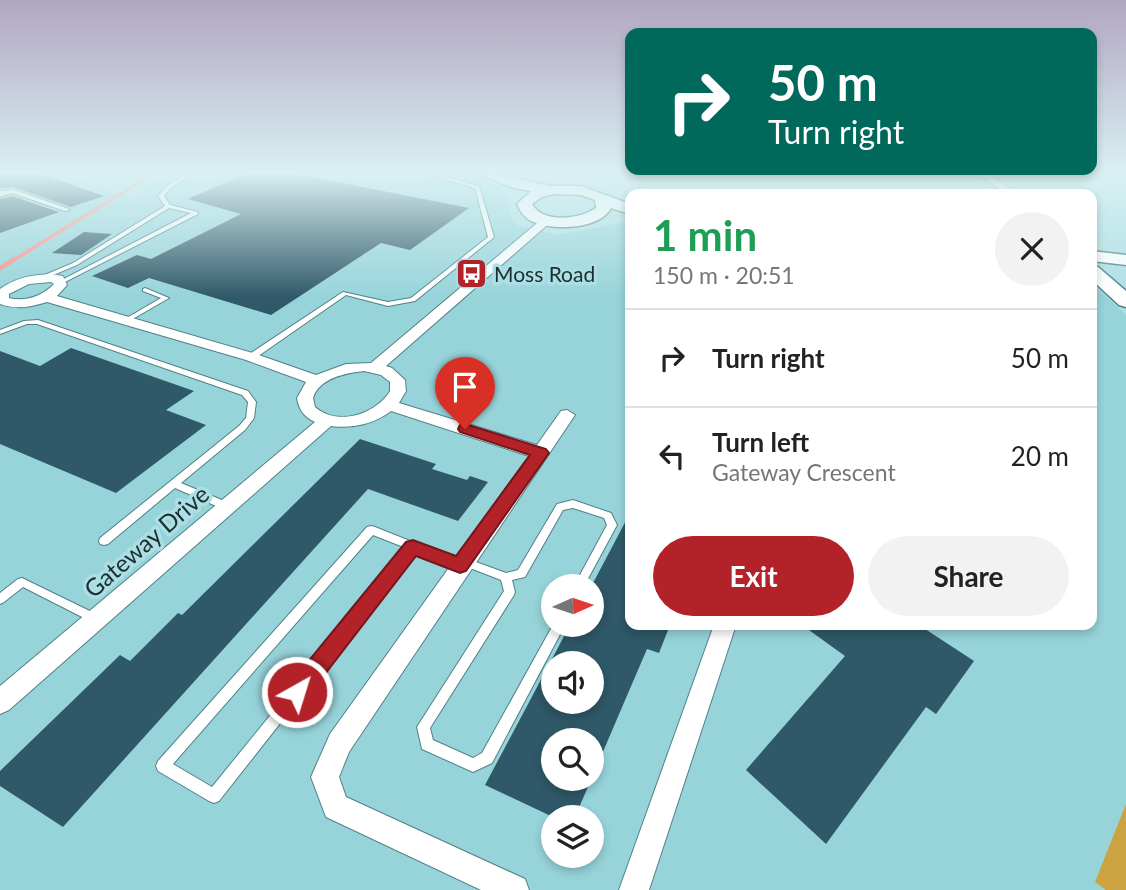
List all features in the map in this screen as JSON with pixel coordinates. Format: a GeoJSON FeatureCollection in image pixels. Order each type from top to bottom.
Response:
{"type":"FeatureCollection","features":[{"type":"Feature","properties":{"kind":"street"},"geometry":{"type":"LineString","coordinates":[[536,216],[547,220],[585,220],[625,216]]}},
{"type":"Feature","properties":{"kind":"street"},"geometry":{"type":"LineString","coordinates":[[585,220],[595,216]]}},
{"type":"Feature","properties":{"kind":"street"},"geometry":{"type":"LineString","coordinates":[[376,367],[547,220]]}},
{"type":"Feature","properties":{"kind":"street"},"geometry":{"type":"LineString","coordinates":[[1097,257],[1126,260]]}},
{"type":"Feature","properties":{"kind":"street"},"geometry":{"type":"LineString","coordinates":[[1097,275],[1126,301]]}},
{"type":"Feature","properties":{"kind":"street"},"geometry":{"type":"LineString","coordinates":[[43,278],[61,282],[59,289],[46,297],[24,303],[3,303],[1,296],[7,283],[43,278]]}},
{"type":"Feature","properties":{"kind":"street"},"geometry":{"type":"LineString","coordinates":[[46,297],[251,357],[317,381]]}},
{"type":"Feature","properties":{"kind":"street"},"geometry":{"type":"LineString","coordinates":[[376,367],[396,378],[399,386],[397,396],[390,405],[368,418],[327,421],[314,416],[307,408],[305,399],[308,390],[317,381],[338,370],[376,367]]}},
{"type":"Feature","properties":{"kind":"street"},"geometry":{"type":"LineString","coordinates":[[390,405],[541,453]]}},
{"type":"Feature","properties":{"kind":"street"},"geometry":{"type":"LineString","coordinates":[[514,890],[335,807],[325,777],[339,743],[461,563],[567,415]]}},
{"type":"Feature","properties":{"kind":"street","name":"Gateway Drive"},"geometry":{"type":"LineString","coordinates":[[0,702],[327,421]]}},
{"type":"Feature","properties":{"kind":"street"},"geometry":{"type":"LineString","coordinates":[[634,890],[723,630]]}},
{"type":"Feature","properties":{"kind":"lane"},"geometry":{"type":"LineString","coordinates":[[43,278],[75,264],[153,216]]}},
{"type":"Feature","properties":{"kind":"lane"},"geometry":{"type":"LineString","coordinates":[[61,282],[191,216]]}},
{"type":"Feature","properties":{"kind":"lane"},"geometry":{"type":"LineString","coordinates":[[251,357],[345,293],[388,304],[413,300],[491,237],[485,216]]}},
{"type":"Feature","properties":{"kind":"lane"},"geometry":{"type":"LineString","coordinates":[[127,320],[166,299],[145,290]]}},
{"type":"Feature","properties":{"kind":"lane"},"geometry":{"type":"LineString","coordinates":[[0,332],[26,322],[38,322],[205,379],[250,398],[253,409],[242,428],[104,541]]}},
{"type":"Feature","properties":{"kind":"lane"},"geometry":{"type":"LineString","coordinates":[[174,484],[226,506]]}},
{"type":"Feature","properties":{"kind":"lane"},"geometry":{"type":"LineString","coordinates":[[413,547],[214,796],[163,766],[371,530],[413,547],[506,577],[521,574],[560,508],[573,504],[608,516],[612,526],[586,574]]}},
{"type":"Feature","properties":{"kind":"lane"},"geometry":{"type":"LineString","coordinates":[[506,577],[510,592],[423,727],[427,744],[473,765],[487,758],[553,637]]}},
{"type":"Feature","properties":{"kind":"lane"},"geometry":{"type":"LineString","coordinates":[[0,599],[22,582],[95,619]]}},
{"type":"Feature","properties":{"kind":"shaded area"},"geometry":{"type":"Polygon","coordinates":[[[0,216],[510,216],[518,226],[558,235],[625,222],[625,630],[1097,630],[1097,288],[1126,315],[1126,890],[0,890],[0,216]]]}},
{"type":"Feature","properties":{"kind":"shaded area"},"geometry":{"type":"Polygon","coordinates":[[[1126,804],[1126,890],[1106,890],[1095,882],[1126,804]]]}},
{"type":"Feature","properties":{"kind":"building"},"geometry":{"type":"Polygon","coordinates":[[[0,216],[49,216],[0,233],[0,216]]]}},
{"type":"Feature","properties":{"kind":"building"},"geometry":{"type":"Polygon","coordinates":[[[238,216],[458,216],[410,250],[381,243],[271,315],[149,278],[128,288],[92,276],[137,255],[151,259],[238,216]]]}},
{"type":"Feature","properties":{"kind":"building"},"geometry":{"type":"Polygon","coordinates":[[[84,232],[112,234],[81,255],[52,253],[84,232]]]}},
{"type":"Feature","properties":{"kind":"building"},"geometry":{"type":"Polygon","coordinates":[[[71,348],[194,391],[166,410],[206,425],[116,493],[0,444],[0,351],[40,366],[71,348]]]}},
{"type":"Feature","properties":{"kind":"building"},"geometry":{"type":"Polygon","coordinates":[[[360,439],[436,464],[432,469],[467,480],[470,476],[488,482],[458,521],[368,489],[63,827],[0,786],[0,771],[120,655],[130,661],[178,613],[182,615],[360,439]]]}},
{"type":"Feature","properties":{"kind":"building"},"geometry":{"type":"Polygon","coordinates":[[[625,522],[625,630],[668,630],[659,653],[647,649],[604,749],[604,728],[541,728],[541,791],[586,791],[580,805],[541,805],[541,811],[485,785],[541,680],[541,714],[604,714],[604,651],[556,651],[564,637],[604,637],[604,574],[598,574],[625,522]]]}},
{"type":"Feature","properties":{"kind":"building"},"geometry":{"type":"Polygon","coordinates":[[[809,630],[927,630],[974,661],[936,714],[926,707],[826,844],[746,770],[845,656],[809,630]]]}},
{"type":"Feature","properties":{"kind":"waterway"},"geometry":{"type":"LineString","coordinates":[[12,261],[86,216]]}},
{"type":"Feature","properties":{"kind":"waterway"},"geometry":{"type":"LineString","coordinates":[[0,268],[15,259]]}},
{"type":"Feature","properties":{"kind":"place","name":"Moss Road"},"geometry":{"type":"Point","coordinates":[471,273]}},
{"type":"Feature","properties":{"kind":"route"},"geometry":{"type":"LineString","coordinates":[[297,692],[413,547],[460,565],[541,453],[465,429]]}}]}
